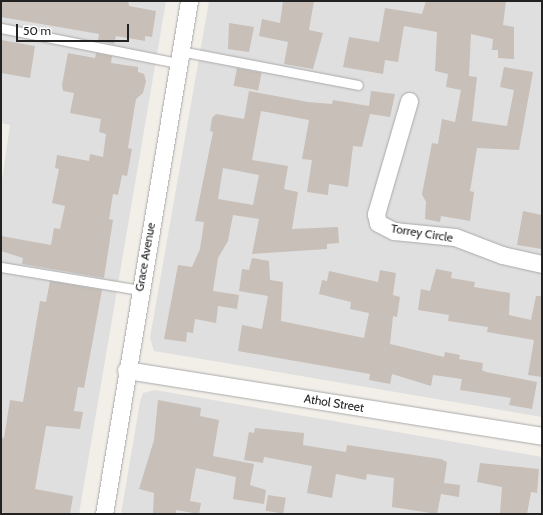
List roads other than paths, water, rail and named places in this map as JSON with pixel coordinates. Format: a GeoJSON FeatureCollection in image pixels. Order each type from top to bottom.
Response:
{"type":"FeatureCollection","features":[{"type":"Feature","properties":{"kind":"street","name":"Grace Avenue"},"geometry":{"type":"LineString","coordinates":[[104,514],[126,370],[189,1]]}},
{"type":"Feature","properties":{"kind":"street","name":"Torrey Circle"},"geometry":{"type":"LineString","coordinates":[[409,101],[376,214],[378,223],[394,231],[455,237],[502,255],[542,264]]}},
{"type":"Feature","properties":{"kind":"street","name":"Athol Street"},"geometry":{"type":"LineString","coordinates":[[126,370],[542,436]]}},
{"type":"Feature","properties":{"kind":"lane"},"geometry":{"type":"LineString","coordinates":[[1,28],[358,85]]}},
{"type":"Feature","properties":{"kind":"lane"},"geometry":{"type":"LineString","coordinates":[[1,267],[140,290]]}}]}
